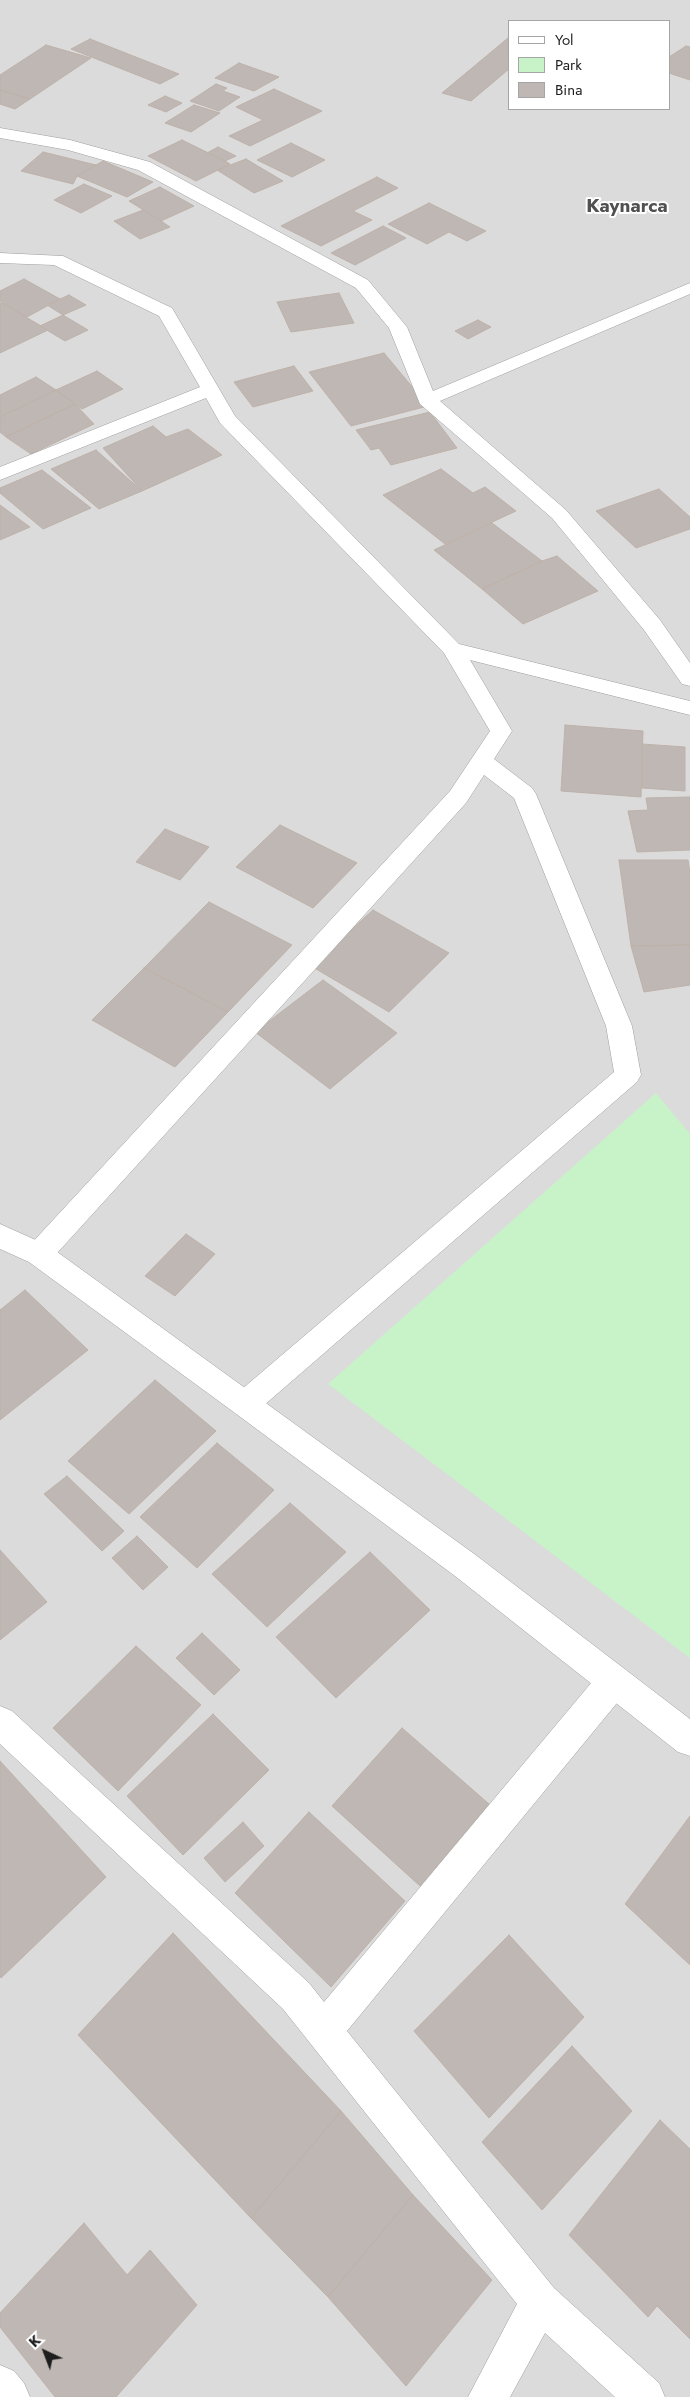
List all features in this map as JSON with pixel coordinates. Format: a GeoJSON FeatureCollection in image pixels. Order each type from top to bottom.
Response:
{"type":"FeatureCollection","features":[{"type":"Feature","properties":{"kind":"street"},"geometry":{"type":"LineString","coordinates":[[0,133],[70,145],[144,166],[362,284],[398,327],[427,400],[560,514],[652,625],[690,679]]}},
{"type":"Feature","properties":{"kind":"street"},"geometry":{"type":"LineString","coordinates":[[0,258],[57,260],[166,312],[227,419],[452,649],[501,731],[458,797],[39,1254]]}},
{"type":"Feature","properties":{"kind":"street"},"geometry":{"type":"LineString","coordinates":[[0,272],[24,259]]}},
{"type":"Feature","properties":{"kind":"street"},"geometry":{"type":"LineString","coordinates":[[427,400],[690,288]]}},
{"type":"Feature","properties":{"kind":"street"},"geometry":{"type":"LineString","coordinates":[[0,474],[210,390]]}},
{"type":"Feature","properties":{"kind":"street"},"geometry":{"type":"LineString","coordinates":[[452,649],[690,708]]}},
{"type":"Feature","properties":{"kind":"street"},"geometry":{"type":"LineString","coordinates":[[245,1404],[628,1076],[619,1026],[524,794],[481,761]]}},
{"type":"Feature","properties":{"kind":"street"},"geometry":{"type":"LineString","coordinates":[[0,1236],[39,1254],[245,1404],[466,1566],[690,1740]]}},
{"type":"Feature","properties":{"kind":"street"},"geometry":{"type":"LineString","coordinates":[[324,2030],[614,1681]]}},
{"type":"Feature","properties":{"kind":"street"},"geometry":{"type":"LineString","coordinates":[[0,1722],[296,1996],[540,2302],[644,2397]]}},
{"type":"Feature","properties":{"kind":"street"},"geometry":{"type":"LineString","coordinates":[[488,2397],[540,2302]]}},
{"type":"Feature","properties":{"kind":"street"},"geometry":{"type":"LineString","coordinates":[[0,2385],[10,2397]]}},
{"type":"Feature","properties":{"kind":"shaded area"},"geometry":{"type":"Polygon","coordinates":[[[0,0],[690,0],[690,2397],[0,2397],[0,0]]]}},
{"type":"Feature","properties":{"kind":"green space"},"geometry":{"type":"Polygon","coordinates":[[[656,1093],[690,1134],[690,1658],[328,1384],[656,1093]]]}},
{"type":"Feature","properties":{"kind":"building"},"geometry":{"type":"Polygon","coordinates":[[[508,38],[508,70],[471,101],[442,93],[508,38]]]}},
{"type":"Feature","properties":{"kind":"building"},"geometry":{"type":"Polygon","coordinates":[[[90,39],[179,74],[160,84],[71,49],[90,39]]]}},
{"type":"Feature","properties":{"kind":"building"},"geometry":{"type":"Polygon","coordinates":[[[46,45],[91,58],[30,99],[0,90],[0,75],[46,45]]]}},
{"type":"Feature","properties":{"kind":"building"},"geometry":{"type":"Polygon","coordinates":[[[686,46],[690,47],[690,80],[670,73],[670,56],[686,46]]]}},
{"type":"Feature","properties":{"kind":"building"},"geometry":{"type":"Polygon","coordinates":[[[239,63],[279,77],[254,91],[215,78],[239,63]]]}},
{"type":"Feature","properties":{"kind":"building"},"geometry":{"type":"Polygon","coordinates":[[[216,84],[227,88],[223,91],[240,97],[219,111],[190,101],[216,84]]]}},
{"type":"Feature","properties":{"kind":"building"},"geometry":{"type":"Polygon","coordinates":[[[274,89],[322,111],[250,146],[229,136],[263,120],[236,107],[274,89]]]}},
{"type":"Feature","properties":{"kind":"building"},"geometry":{"type":"Polygon","coordinates":[[[0,90],[30,99],[15,109],[0,104],[0,90]]]}},
{"type":"Feature","properties":{"kind":"building"},"geometry":{"type":"Polygon","coordinates":[[[165,96],[182,103],[166,112],[148,105],[165,96]]]}},
{"type":"Feature","properties":{"kind":"building"},"geometry":{"type":"Polygon","coordinates":[[[194,105],[220,113],[191,132],[165,123],[194,105]]]}},
{"type":"Feature","properties":{"kind":"building"},"geometry":{"type":"Polygon","coordinates":[[[182,140],[230,164],[196,181],[148,156],[182,140]]]}},
{"type":"Feature","properties":{"kind":"building"},"geometry":{"type":"Polygon","coordinates":[[[291,143],[325,160],[292,177],[257,160],[291,143]]]}},
{"type":"Feature","properties":{"kind":"building"},"geometry":{"type":"Polygon","coordinates":[[[218,147],[236,156],[225,161],[207,153],[218,147]]]}},
{"type":"Feature","properties":{"kind":"building"},"geometry":{"type":"Polygon","coordinates":[[[43,152],[96,165],[77,176],[73,184],[21,171],[43,152]]]}},
{"type":"Feature","properties":{"kind":"building"},"geometry":{"type":"Polygon","coordinates":[[[246,159],[283,181],[254,193],[217,170],[246,159]]]}},
{"type":"Feature","properties":{"kind":"building"},"geometry":{"type":"Polygon","coordinates":[[[103,161],[153,182],[127,197],[77,176],[103,161]]]}},
{"type":"Feature","properties":{"kind":"building"},"geometry":{"type":"Polygon","coordinates":[[[377,177],[398,188],[353,211],[372,220],[321,246],[281,226],[377,177]]]}},
{"type":"Feature","properties":{"kind":"building"},"geometry":{"type":"Polygon","coordinates":[[[84,184],[112,196],[81,213],[54,200],[84,184]]]}},
{"type":"Feature","properties":{"kind":"building"},"geometry":{"type":"Polygon","coordinates":[[[160,187],[194,206],[161,221],[129,201],[160,187]]]}},
{"type":"Feature","properties":{"kind":"building"},"geometry":{"type":"Polygon","coordinates":[[[429,203],[486,231],[467,241],[449,232],[427,244],[388,224],[429,203]]]}},
{"type":"Feature","properties":{"kind":"building"},"geometry":{"type":"Polygon","coordinates":[[[143,210],[170,227],[140,239],[114,221],[143,210]]]}},
{"type":"Feature","properties":{"kind":"building"},"geometry":{"type":"Polygon","coordinates":[[[383,226],[406,238],[355,265],[331,253],[383,226]]]}},
{"type":"Feature","properties":{"kind":"building"},"geometry":{"type":"Polygon","coordinates":[[[24,279],[60,299],[27,317],[0,301],[0,291],[24,279]]]}},
{"type":"Feature","properties":{"kind":"building"},"geometry":{"type":"Polygon","coordinates":[[[339,293],[354,323],[291,332],[277,302],[339,293]]]}},
{"type":"Feature","properties":{"kind":"building"},"geometry":{"type":"Polygon","coordinates":[[[69,295],[86,305],[63,315],[47,305],[69,295]]]}},
{"type":"Feature","properties":{"kind":"building"},"geometry":{"type":"Polygon","coordinates":[[[0,303],[2,303],[48,330],[0,353],[0,303]]]}},
{"type":"Feature","properties":{"kind":"building"},"geometry":{"type":"Polygon","coordinates":[[[63,315],[88,330],[65,341],[40,326],[63,315]]]}},
{"type":"Feature","properties":{"kind":"building"},"geometry":{"type":"Polygon","coordinates":[[[478,320],[491,327],[468,339],[455,331],[478,320]]]}},
{"type":"Feature","properties":{"kind":"building"},"geometry":{"type":"Polygon","coordinates":[[[384,353],[428,406],[351,426],[309,372],[384,353]]]}},
{"type":"Feature","properties":{"kind":"building"},"geometry":{"type":"Polygon","coordinates":[[[294,366],[313,391],[253,407],[234,382],[294,366]]]}},
{"type":"Feature","properties":{"kind":"building"},"geometry":{"type":"Polygon","coordinates":[[[97,371],[123,389],[82,409],[56,390],[97,371]]]}},
{"type":"Feature","properties":{"kind":"building"},"geometry":{"type":"Polygon","coordinates":[[[36,377],[56,390],[0,417],[0,395],[36,377]]]}},
{"type":"Feature","properties":{"kind":"building"},"geometry":{"type":"Polygon","coordinates":[[[56,390],[75,404],[6,437],[0,432],[0,417],[56,390]]]}},
{"type":"Feature","properties":{"kind":"building"},"geometry":{"type":"Polygon","coordinates":[[[75,404],[94,424],[31,454],[6,437],[75,404]]]}},
{"type":"Feature","properties":{"kind":"building"},"geometry":{"type":"Polygon","coordinates":[[[430,412],[457,448],[391,465],[379,448],[371,450],[356,430],[430,412]]]}},
{"type":"Feature","properties":{"kind":"building"},"geometry":{"type":"Polygon","coordinates":[[[153,426],[166,437],[188,429],[222,455],[142,491],[103,448],[153,426]]]}},
{"type":"Feature","properties":{"kind":"building"},"geometry":{"type":"Polygon","coordinates":[[[96,450],[142,491],[99,509],[51,469],[96,450]]]}},
{"type":"Feature","properties":{"kind":"building"},"geometry":{"type":"Polygon","coordinates":[[[441,469],[473,493],[485,487],[516,511],[445,544],[383,495],[441,469]]]}},
{"type":"Feature","properties":{"kind":"building"},"geometry":{"type":"Polygon","coordinates":[[[42,470],[91,508],[43,529],[0,493],[0,488],[42,470]]]}},
{"type":"Feature","properties":{"kind":"building"},"geometry":{"type":"Polygon","coordinates":[[[659,489],[690,517],[690,529],[636,548],[596,511],[659,489]]]}},
{"type":"Feature","properties":{"kind":"building"},"geometry":{"type":"Polygon","coordinates":[[[0,505],[30,527],[0,540],[0,505]]]}},
{"type":"Feature","properties":{"kind":"building"},"geometry":{"type":"Polygon","coordinates":[[[492,523],[542,561],[482,589],[434,550],[492,523]]]}},
{"type":"Feature","properties":{"kind":"building"},"geometry":{"type":"Polygon","coordinates":[[[557,556],[598,591],[523,624],[482,589],[542,561],[557,556]]]}},
{"type":"Feature","properties":{"kind":"building"},"geometry":{"type":"Polygon","coordinates":[[[565,725],[643,731],[641,797],[561,791],[565,725]]]}},
{"type":"Feature","properties":{"kind":"building"},"geometry":{"type":"Polygon","coordinates":[[[642,744],[685,747],[685,791],[642,788],[642,744]]]}},
{"type":"Feature","properties":{"kind":"building"},"geometry":{"type":"Polygon","coordinates":[[[690,797],[690,850],[637,852],[628,811],[648,810],[646,798],[690,797]]]}},
{"type":"Feature","properties":{"kind":"building"},"geometry":{"type":"Polygon","coordinates":[[[280,825],[357,863],[313,908],[236,867],[280,825]]]}},
{"type":"Feature","properties":{"kind":"building"},"geometry":{"type":"Polygon","coordinates":[[[165,829],[209,847],[180,880],[136,862],[165,829]]]}},
{"type":"Feature","properties":{"kind":"building"},"geometry":{"type":"Polygon","coordinates":[[[619,860],[688,860],[690,873],[690,945],[631,946],[619,860]]]}},
{"type":"Feature","properties":{"kind":"building"},"geometry":{"type":"Polygon","coordinates":[[[209,902],[292,945],[228,1012],[144,968],[209,902]]]}},
{"type":"Feature","properties":{"kind":"building"},"geometry":{"type":"Polygon","coordinates":[[[373,910],[449,953],[389,1012],[311,966],[373,910]]]}},
{"type":"Feature","properties":{"kind":"building"},"geometry":{"type":"Polygon","coordinates":[[[690,945],[690,985],[644,992],[631,946],[690,945]]]}},
{"type":"Feature","properties":{"kind":"building"},"geometry":{"type":"Polygon","coordinates":[[[144,968],[228,1012],[175,1067],[92,1020],[144,968]]]}},
{"type":"Feature","properties":{"kind":"building"},"geometry":{"type":"Polygon","coordinates":[[[323,980],[397,1033],[330,1089],[255,1032],[323,980]]]}},
{"type":"Feature","properties":{"kind":"building"},"geometry":{"type":"Polygon","coordinates":[[[186,1234],[215,1254],[175,1296],[145,1276],[186,1234]]]}},
{"type":"Feature","properties":{"kind":"building"},"geometry":{"type":"Polygon","coordinates":[[[25,1290],[88,1350],[0,1420],[0,1310],[25,1290]]]}},
{"type":"Feature","properties":{"kind":"building"},"geometry":{"type":"Polygon","coordinates":[[[155,1380],[216,1431],[129,1514],[68,1461],[155,1380]]]}},
{"type":"Feature","properties":{"kind":"building"},"geometry":{"type":"Polygon","coordinates":[[[217,1443],[274,1490],[197,1568],[140,1517],[217,1443]]]}},
{"type":"Feature","properties":{"kind":"building"},"geometry":{"type":"Polygon","coordinates":[[[67,1476],[124,1531],[102,1551],[44,1494],[67,1476]]]}},
{"type":"Feature","properties":{"kind":"building"},"geometry":{"type":"Polygon","coordinates":[[[290,1503],[346,1552],[267,1627],[212,1574],[290,1503]]]}},
{"type":"Feature","properties":{"kind":"building"},"geometry":{"type":"Polygon","coordinates":[[[137,1536],[168,1567],[143,1590],[112,1558],[137,1536]]]}},
{"type":"Feature","properties":{"kind":"building"},"geometry":{"type":"Polygon","coordinates":[[[0,1550],[47,1602],[0,1640],[0,1550]]]}},
{"type":"Feature","properties":{"kind":"building"},"geometry":{"type":"Polygon","coordinates":[[[370,1552],[430,1610],[336,1698],[276,1637],[370,1552]]]}},
{"type":"Feature","properties":{"kind":"building"},"geometry":{"type":"Polygon","coordinates":[[[202,1633],[240,1670],[214,1695],[176,1658],[202,1633]]]}},
{"type":"Feature","properties":{"kind":"building"},"geometry":{"type":"Polygon","coordinates":[[[136,1646],[201,1705],[118,1791],[53,1728],[136,1646]]]}},
{"type":"Feature","properties":{"kind":"building"},"geometry":{"type":"Polygon","coordinates":[[[213,1714],[269,1770],[183,1855],[127,1796],[213,1714]]]}},
{"type":"Feature","properties":{"kind":"building"},"geometry":{"type":"Polygon","coordinates":[[[402,1728],[489,1804],[420,1886],[332,1806],[402,1728]]]}},
{"type":"Feature","properties":{"kind":"building"},"geometry":{"type":"Polygon","coordinates":[[[0,1761],[106,1877],[1,1978],[0,1977],[0,1761]]]}},
{"type":"Feature","properties":{"kind":"building"},"geometry":{"type":"Polygon","coordinates":[[[309,1812],[405,1901],[331,1987],[235,1893],[309,1812]]]}},
{"type":"Feature","properties":{"kind":"building"},"geometry":{"type":"Polygon","coordinates":[[[690,1816],[690,1965],[625,1904],[690,1816]]]}},
{"type":"Feature","properties":{"kind":"building"},"geometry":{"type":"Polygon","coordinates":[[[243,1822],[264,1846],[225,1882],[204,1858],[243,1822]]]}},
{"type":"Feature","properties":{"kind":"building"},"geometry":{"type":"Polygon","coordinates":[[[173,1933],[341,2111],[251,2218],[78,2035],[173,1933]]]}},
{"type":"Feature","properties":{"kind":"building"},"geometry":{"type":"Polygon","coordinates":[[[509,1935],[584,2017],[489,2118],[414,2031],[509,1935]]]}},
{"type":"Feature","properties":{"kind":"building"},"geometry":{"type":"Polygon","coordinates":[[[572,2046],[632,2111],[542,2210],[482,2142],[572,2046]]]}},
{"type":"Feature","properties":{"kind":"building"},"geometry":{"type":"Polygon","coordinates":[[[341,2111],[413,2195],[328,2297],[251,2218],[341,2111]]]}},
{"type":"Feature","properties":{"kind":"building"},"geometry":{"type":"Polygon","coordinates":[[[660,2120],[690,2149],[690,2339],[657,2306],[648,2317],[569,2235],[660,2120]]]}},
{"type":"Feature","properties":{"kind":"building"},"geometry":{"type":"Polygon","coordinates":[[[413,2195],[492,2280],[406,2386],[328,2297],[413,2195]]]}},
{"type":"Feature","properties":{"kind":"building"},"geometry":{"type":"Polygon","coordinates":[[[84,2223],[127,2275],[150,2250],[197,2305],[116,2397],[55,2397],[0,2327],[0,2313],[84,2223]]]}},
{"type":"Feature","properties":{"kind":"district","name":"Kaynarca"},"geometry":{"type":"Point","coordinates":[627,207]}}]}
